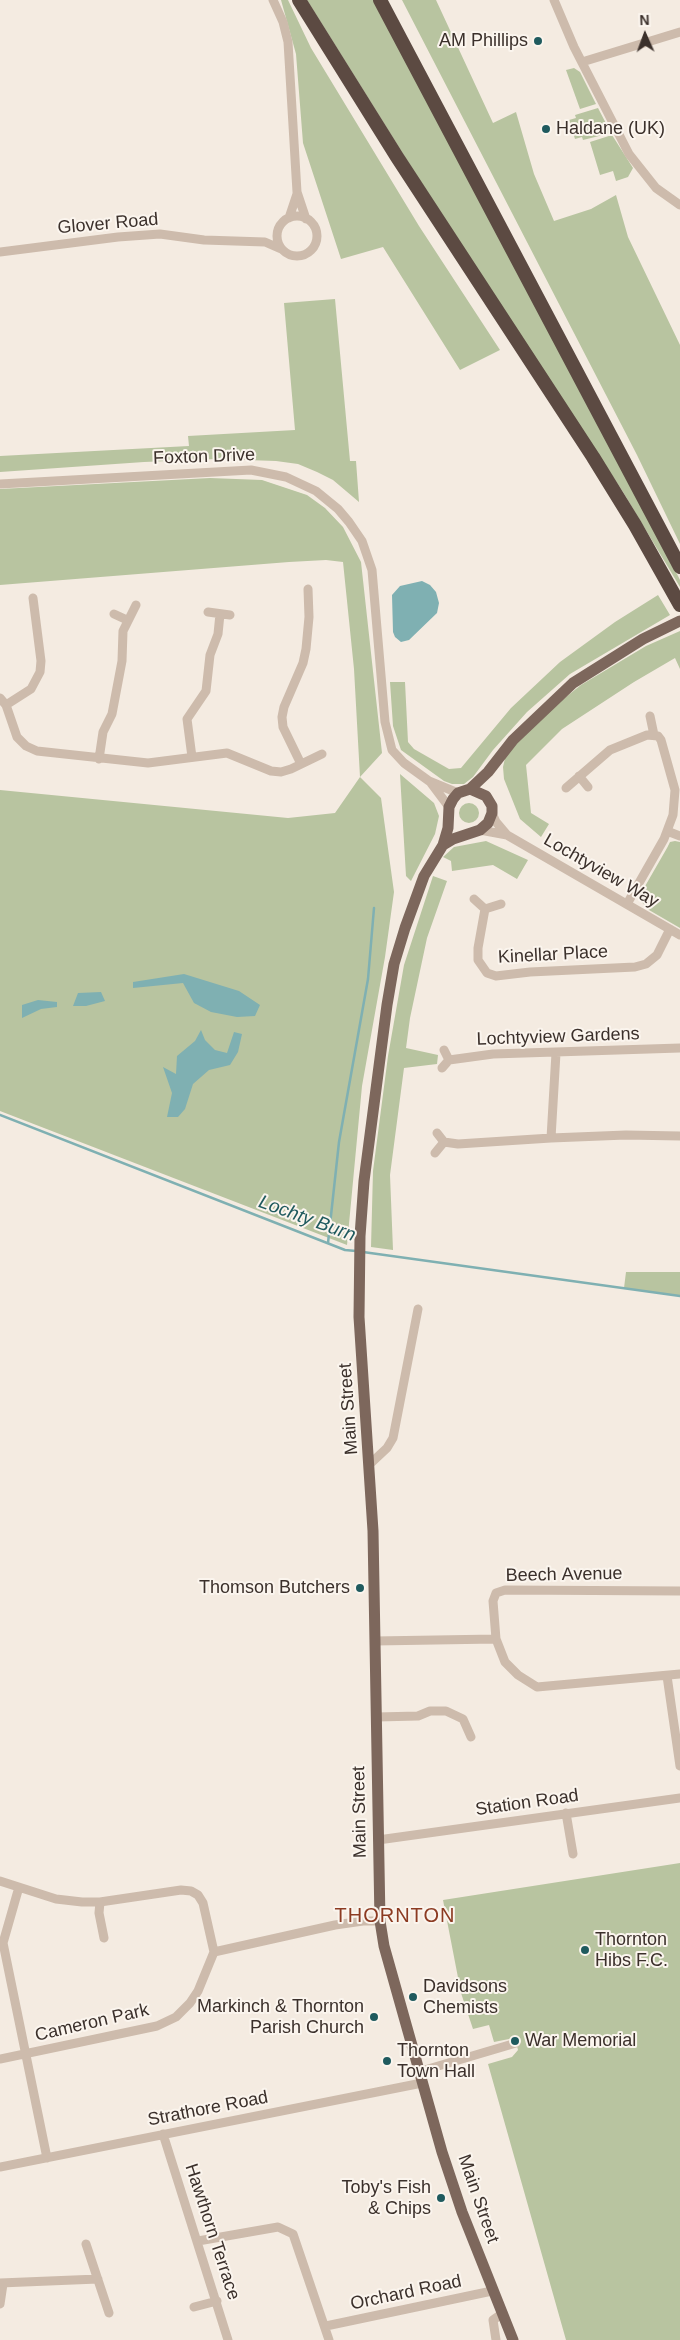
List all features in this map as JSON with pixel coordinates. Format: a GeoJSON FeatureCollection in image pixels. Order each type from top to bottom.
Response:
{"type":"FeatureCollection","features":[{"type":"Feature","properties":{"kind":"highway"},"geometry":{"type":"LineString","coordinates":[[299,0],[397,157],[594,457],[636,525],[680,605]]}},
{"type":"Feature","properties":{"kind":"highway"},"geometry":{"type":"LineString","coordinates":[[380,0],[436,110],[609,430],[680,567]]}},
{"type":"Feature","properties":{"kind":"main road"},"geometry":{"type":"LineString","coordinates":[[476,831],[461,830],[452,822],[450,812],[464,791],[488,772],[513,740],[558,695],[573,683],[644,639],[680,621]]}},
{"type":"Feature","properties":{"kind":"main road"},"geometry":{"type":"LineString","coordinates":[[443,845],[476,831],[488,823],[492,813],[489,800],[488,772]]}},
{"type":"Feature","properties":{"kind":"main road"},"geometry":{"type":"LineString","coordinates":[[464,791],[481,792],[489,800]]}},
{"type":"Feature","properties":{"kind":"main road","name":"Main Street"},"geometry":{"type":"LineString","coordinates":[[450,812],[443,845],[424,876],[394,964],[371,1125],[360,1236],[360,1317],[370,1463],[376,1641],[380,1922],[384,1946],[420,2077],[462,2212],[513,2340]]}},
{"type":"Feature","properties":{"kind":"street"},"geometry":{"type":"LineString","coordinates":[[273,0],[283,22],[288,42],[297,192],[306,219],[314,227],[316,233],[311,250],[298,256],[289,255],[281,249],[277,240],[278,229],[289,218],[297,192]]}},
{"type":"Feature","properties":{"kind":"street"},"geometry":{"type":"LineString","coordinates":[[554,0],[565,28],[618,133],[640,169],[656,188],[680,204]]}},
{"type":"Feature","properties":{"kind":"street"},"geometry":{"type":"LineString","coordinates":[[582,62],[680,32]]}},
{"type":"Feature","properties":{"kind":"street"},"geometry":{"type":"LineString","coordinates":[[289,218],[306,219]]}},
{"type":"Feature","properties":{"kind":"street","name":"Glover Road"},"geometry":{"type":"LineString","coordinates":[[249,241],[270,235],[278,229]]}},
{"type":"Feature","properties":{"kind":"street","name":"Glover Road"},"geometry":{"type":"LineString","coordinates":[[0,252],[118,237],[160,234],[204,240],[265,242],[281,249]]}},
{"type":"Feature","properties":{"kind":"street","name":"Foxton Drive"},"geometry":{"type":"LineString","coordinates":[[0,484],[251,470],[286,477],[316,491],[338,509],[349,522],[362,542],[368,557],[375,585],[388,741],[397,757],[429,781],[450,812]]}},
{"type":"Feature","properties":{"kind":"street"},"geometry":{"type":"LineString","coordinates":[[302,764],[283,727],[282,717],[284,707],[303,663],[306,650],[309,617],[308,589]]}},
{"type":"Feature","properties":{"kind":"street"},"geometry":{"type":"LineString","coordinates":[[33,598],[41,661],[40,672],[31,689],[3,702],[14,732],[26,746],[37,751],[148,763],[227,753],[260,767],[276,771],[291,769],[322,754]]}},
{"type":"Feature","properties":{"kind":"street"},"geometry":{"type":"LineString","coordinates":[[99,758],[104,732],[112,714],[122,660],[121,640],[127,620],[136,605]]}},
{"type":"Feature","properties":{"kind":"street"},"geometry":{"type":"LineString","coordinates":[[208,612],[230,615]]}},
{"type":"Feature","properties":{"kind":"street"},"geometry":{"type":"LineString","coordinates":[[114,614],[127,620]]}},
{"type":"Feature","properties":{"kind":"street"},"geometry":{"type":"LineString","coordinates":[[192,757],[187,719],[206,691],[210,654],[218,634],[220,614]]}},
{"type":"Feature","properties":{"kind":"street"},"geometry":{"type":"LineString","coordinates":[[627,904],[667,831],[673,815],[675,790],[661,740],[654,735],[650,716]]}},
{"type":"Feature","properties":{"kind":"street"},"geometry":{"type":"LineString","coordinates":[[566,788],[610,750],[654,735]]}},
{"type":"Feature","properties":{"kind":"street"},"geometry":{"type":"LineString","coordinates":[[579,776],[588,787]]}},
{"type":"Feature","properties":{"kind":"street","name":"Foxton Drive"},"geometry":{"type":"LineString","coordinates":[[429,781],[464,791]]}},
{"type":"Feature","properties":{"kind":"street","name":"Lochtyview Way"},"geometry":{"type":"LineString","coordinates":[[492,813],[496,822],[507,835],[680,935]]}},
{"type":"Feature","properties":{"kind":"street","name":"Lochtyview Way"},"geometry":{"type":"LineString","coordinates":[[476,831],[507,835]]}},
{"type":"Feature","properties":{"kind":"street"},"geometry":{"type":"LineString","coordinates":[[667,831],[680,836]]}},
{"type":"Feature","properties":{"kind":"street"},"geometry":{"type":"LineString","coordinates":[[474,899],[485,909],[501,904]]}},
{"type":"Feature","properties":{"kind":"street","name":"Kinellar Place"},"geometry":{"type":"LineString","coordinates":[[485,909],[478,948],[478,960],[487,973],[496,976],[530,972],[635,967],[646,964],[657,955],[670,929]]}},
{"type":"Feature","properties":{"kind":"street","name":"Lochtyview Gardens"},"geometry":{"type":"LineString","coordinates":[[449,1060],[493,1054],[680,1048]]}},
{"type":"Feature","properties":{"kind":"street"},"geometry":{"type":"LineString","coordinates":[[442,1068],[449,1060],[444,1050]]}},
{"type":"Feature","properties":{"kind":"street"},"geometry":{"type":"LineString","coordinates":[[551,1138],[556,1053]]}},
{"type":"Feature","properties":{"kind":"street"},"geometry":{"type":"LineString","coordinates":[[437,1132],[444,1142],[458,1144],[626,1135],[680,1136]]}},
{"type":"Feature","properties":{"kind":"street"},"geometry":{"type":"LineString","coordinates":[[435,1153],[444,1142]]}},
{"type":"Feature","properties":{"kind":"street"},"geometry":{"type":"LineString","coordinates":[[370,1463],[387,1448],[393,1438],[418,1309]]}},
{"type":"Feature","properties":{"kind":"street","name":"Beech Avenue"},"geometry":{"type":"LineString","coordinates":[[496,1639],[493,1601],[496,1593],[505,1590],[680,1591]]}},
{"type":"Feature","properties":{"kind":"street"},"geometry":{"type":"LineString","coordinates":[[376,1641],[496,1639],[505,1662],[518,1676],[538,1687],[680,1674]]}},
{"type":"Feature","properties":{"kind":"street"},"geometry":{"type":"LineString","coordinates":[[667,1676],[680,1766]]}},
{"type":"Feature","properties":{"kind":"street"},"geometry":{"type":"LineString","coordinates":[[377,1717],[418,1716],[430,1711],[446,1711],[463,1719],[471,1737]]}},
{"type":"Feature","properties":{"kind":"street","name":"Station Road"},"geometry":{"type":"LineString","coordinates":[[378,1840],[680,1798]]}},
{"type":"Feature","properties":{"kind":"street"},"geometry":{"type":"LineString","coordinates":[[566,1813],[573,1854]]}},
{"type":"Feature","properties":{"kind":"street"},"geometry":{"type":"LineString","coordinates":[[0,1882],[56,1899],[100,1902],[181,1890],[191,1891],[203,1903],[214,1952],[335,1925],[380,1922]]}},
{"type":"Feature","properties":{"kind":"street"},"geometry":{"type":"LineString","coordinates":[[19,1887],[3,1943],[47,2158]]}},
{"type":"Feature","properties":{"kind":"street"},"geometry":{"type":"LineString","coordinates":[[100,1902],[99,1913],[104,1938]]}},
{"type":"Feature","properties":{"kind":"street","name":"Cameron Park"},"geometry":{"type":"LineString","coordinates":[[0,2059],[138,2032],[158,2026],[176,2017],[198,1991],[214,1952]]}},
{"type":"Feature","properties":{"kind":"street","name":"Strathore Road"},"geometry":{"type":"LineString","coordinates":[[0,2167],[163,2134],[420,2077],[516,2044]]}},
{"type":"Feature","properties":{"kind":"street","name":"Hawthorn Terrace"},"geometry":{"type":"LineString","coordinates":[[163,2134],[228,2340]]}},
{"type":"Feature","properties":{"kind":"street"},"geometry":{"type":"LineString","coordinates":[[198,2240],[278,2227],[293,2234],[326,2326],[329,2340]]}},
{"type":"Feature","properties":{"kind":"street"},"geometry":{"type":"LineString","coordinates":[[86,2244],[109,2313]]}},
{"type":"Feature","properties":{"kind":"street"},"geometry":{"type":"LineString","coordinates":[[0,2304],[1,2283],[98,2279]]}},
{"type":"Feature","properties":{"kind":"street","name":"Orchard Road"},"geometry":{"type":"LineString","coordinates":[[326,2326],[492,2291]]}},
{"type":"Feature","properties":{"kind":"street"},"geometry":{"type":"LineString","coordinates":[[194,2307],[217,2301]]}},
{"type":"Feature","properties":{"kind":"street"},"geometry":{"type":"LineString","coordinates":[[496,2340],[493,2320],[503,2313]]}},
{"type":"Feature","properties":{"kind":"green space"},"geometry":{"type":"Polygon","coordinates":[[[281,0],[288,0],[311,48],[419,226],[500,350],[460,370],[383,247],[341,259],[303,143],[296,54],[281,0]]]}},
{"type":"Feature","properties":{"kind":"green space"},"geometry":{"type":"Polygon","coordinates":[[[307,0],[374,0],[647,514],[680,580],[680,587],[623,492],[410,165],[307,0]]]}},
{"type":"Feature","properties":{"kind":"green space"},"geometry":{"type":"Polygon","coordinates":[[[402,0],[436,0],[493,123],[516,112],[534,174],[554,221],[591,209],[616,195],[628,237],[680,345],[680,544],[637,455],[402,0]]]}},
{"type":"Feature","properties":{"kind":"green space"},"geometry":{"type":"Polygon","coordinates":[[[574,68],[580,72],[596,104],[580,109],[566,70],[574,68]]]}},
{"type":"Feature","properties":{"kind":"green space"},"geometry":{"type":"Polygon","coordinates":[[[598,108],[611,133],[583,140],[582,137],[575,139],[569,120],[576,118],[575,115],[598,108]]]}},
{"type":"Feature","properties":{"kind":"green space"},"geometry":{"type":"Polygon","coordinates":[[[612,135],[633,168],[628,177],[616,181],[613,171],[600,175],[590,142],[612,135]]]}},
{"type":"Feature","properties":{"kind":"green space"},"geometry":{"type":"Polygon","coordinates":[[[335,299],[350,461],[356,461],[359,502],[333,480],[317,472],[298,464],[276,461],[217,459],[0,472],[0,456],[189,446],[188,436],[295,430],[284,303],[335,299]]]}},
{"type":"Feature","properties":{"kind":"green space"},"geometry":{"type":"Polygon","coordinates":[[[210,478],[262,480],[307,495],[325,508],[343,527],[361,562],[382,753],[360,777],[354,669],[343,562],[326,560],[289,562],[0,585],[0,489],[210,478]]]}},
{"type":"Feature","properties":{"kind":"green space"},"geometry":{"type":"Polygon","coordinates":[[[658,595],[670,615],[570,674],[527,712],[493,750],[473,777],[464,784],[452,784],[444,781],[401,750],[393,726],[390,682],[405,682],[408,742],[414,749],[449,769],[461,768],[511,708],[560,662],[615,622],[658,595]]]}},
{"type":"Feature","properties":{"kind":"green space"},"geometry":{"type":"Polygon","coordinates":[[[680,631],[680,669],[675,658],[634,682],[562,729],[526,765],[531,813],[549,824],[541,837],[520,819],[504,779],[503,767],[506,754],[547,712],[581,685],[646,646],[680,631]]]}},
{"type":"Feature","properties":{"kind":"green space"},"geometry":{"type":"Polygon","coordinates":[[[400,774],[434,803],[439,816],[435,834],[411,881],[406,876],[400,774]]]}},
{"type":"Feature","properties":{"kind":"green space"},"geometry":{"type":"Polygon","coordinates":[[[360,777],[381,798],[394,892],[385,957],[362,1086],[347,1245],[0,1111],[0,790],[288,818],[335,813],[360,777]]]}},
{"type":"Feature","properties":{"kind":"green space"},"geometry":{"type":"Polygon","coordinates":[[[469,803],[476,806],[479,813],[476,820],[469,823],[462,820],[459,813],[462,806],[469,803]]]}},
{"type":"Feature","properties":{"kind":"green space"},"geometry":{"type":"Polygon","coordinates":[[[486,841],[528,860],[517,879],[493,865],[452,871],[451,861],[443,857],[454,847],[486,841]]]}},
{"type":"Feature","properties":{"kind":"green space"},"geometry":{"type":"Polygon","coordinates":[[[670,842],[680,842],[680,928],[649,910],[640,900],[644,888],[670,842]]]}},
{"type":"Feature","properties":{"kind":"green space"},"geometry":{"type":"Polygon","coordinates":[[[433,876],[447,881],[427,938],[410,1018],[406,1048],[438,1055],[437,1064],[404,1068],[390,1175],[393,1250],[371,1247],[373,1171],[388,1056],[404,965],[433,876]]]}},
{"type":"Feature","properties":{"kind":"green space"},"geometry":{"type":"Polygon","coordinates":[[[626,1272],[680,1272],[680,1296],[624,1288],[626,1272]]]}},
{"type":"Feature","properties":{"kind":"green space"},"geometry":{"type":"Polygon","coordinates":[[[680,1863],[680,2340],[566,2340],[488,2064],[512,2057],[518,2050],[517,2046],[514,2038],[494,2042],[489,2025],[473,2029],[461,1993],[443,1900],[680,1863]]]}},
{"type":"Feature","properties":{"kind":"water"},"geometry":{"type":"Polygon","coordinates":[[[422,581],[430,585],[436,592],[439,603],[437,613],[409,640],[401,642],[395,637],[393,632],[392,595],[400,586],[422,581]]]}},
{"type":"Feature","properties":{"kind":"water"},"geometry":{"type":"Polygon","coordinates":[[[184,974],[239,991],[260,1005],[255,1016],[237,1017],[211,1012],[194,1003],[183,983],[133,988],[133,982],[184,974]]]}},
{"type":"Feature","properties":{"kind":"water"},"geometry":{"type":"Polygon","coordinates":[[[101,992],[105,1001],[86,1006],[73,1006],[78,993],[101,992]]]}},
{"type":"Feature","properties":{"kind":"water"},"geometry":{"type":"Polygon","coordinates":[[[38,1000],[57,1002],[57,1007],[41,1009],[22,1018],[22,1005],[38,1000]]]}},
{"type":"Feature","properties":{"kind":"water"},"geometry":{"type":"Polygon","coordinates":[[[201,1030],[205,1040],[215,1050],[227,1053],[234,1032],[242,1034],[238,1052],[230,1065],[209,1070],[193,1084],[185,1109],[178,1117],[167,1117],[172,1093],[163,1067],[176,1074],[177,1056],[195,1041],[201,1030]]]}},
{"type":"Feature","properties":{"kind":"waterway"},"geometry":{"type":"LineString","coordinates":[[328,1243],[339,1142],[368,979],[374,908]]}},
{"type":"Feature","properties":{"kind":"waterway","name":"Lochty Burn"},"geometry":{"type":"LineString","coordinates":[[0,1115],[345,1250],[356,1251]]}},
{"type":"Feature","properties":{"kind":"waterway","name":"Lochty Burn"},"geometry":{"type":"LineString","coordinates":[[363,1252],[680,1296]]}},
{"type":"Feature","properties":{"kind":"place","name":"AM Phillips"},"geometry":{"type":"Point","coordinates":[538,41]}},
{"type":"Feature","properties":{"kind":"place","name":"Haldane (UK)"},"geometry":{"type":"Point","coordinates":[546,129]}},
{"type":"Feature","properties":{"kind":"place","name":"Thomson Butchers"},"geometry":{"type":"Point","coordinates":[360,1588]}},
{"type":"Feature","properties":{"kind":"place","name":"Thornton Hibs F.C."},"geometry":{"type":"Point","coordinates":[585,1950]}},
{"type":"Feature","properties":{"kind":"place","name":"Davidsons Chemists"},"geometry":{"type":"Point","coordinates":[413,1997]}},
{"type":"Feature","properties":{"kind":"place","name":"Markinch & Thornton Parish Church"},"geometry":{"type":"Point","coordinates":[374,2017]}},
{"type":"Feature","properties":{"kind":"place","name":"War Memorial"},"geometry":{"type":"Point","coordinates":[515,2041]}},
{"type":"Feature","properties":{"kind":"place","name":"Thornton Town Hall"},"geometry":{"type":"Point","coordinates":[387,2061]}},
{"type":"Feature","properties":{"kind":"place","name":"Toby's Fish & Chips"},"geometry":{"type":"Point","coordinates":[441,2198]}},
{"type":"Feature","properties":{"kind":"district","name":"THORNTON"},"geometry":{"type":"Point","coordinates":[395,1916]}}]}
